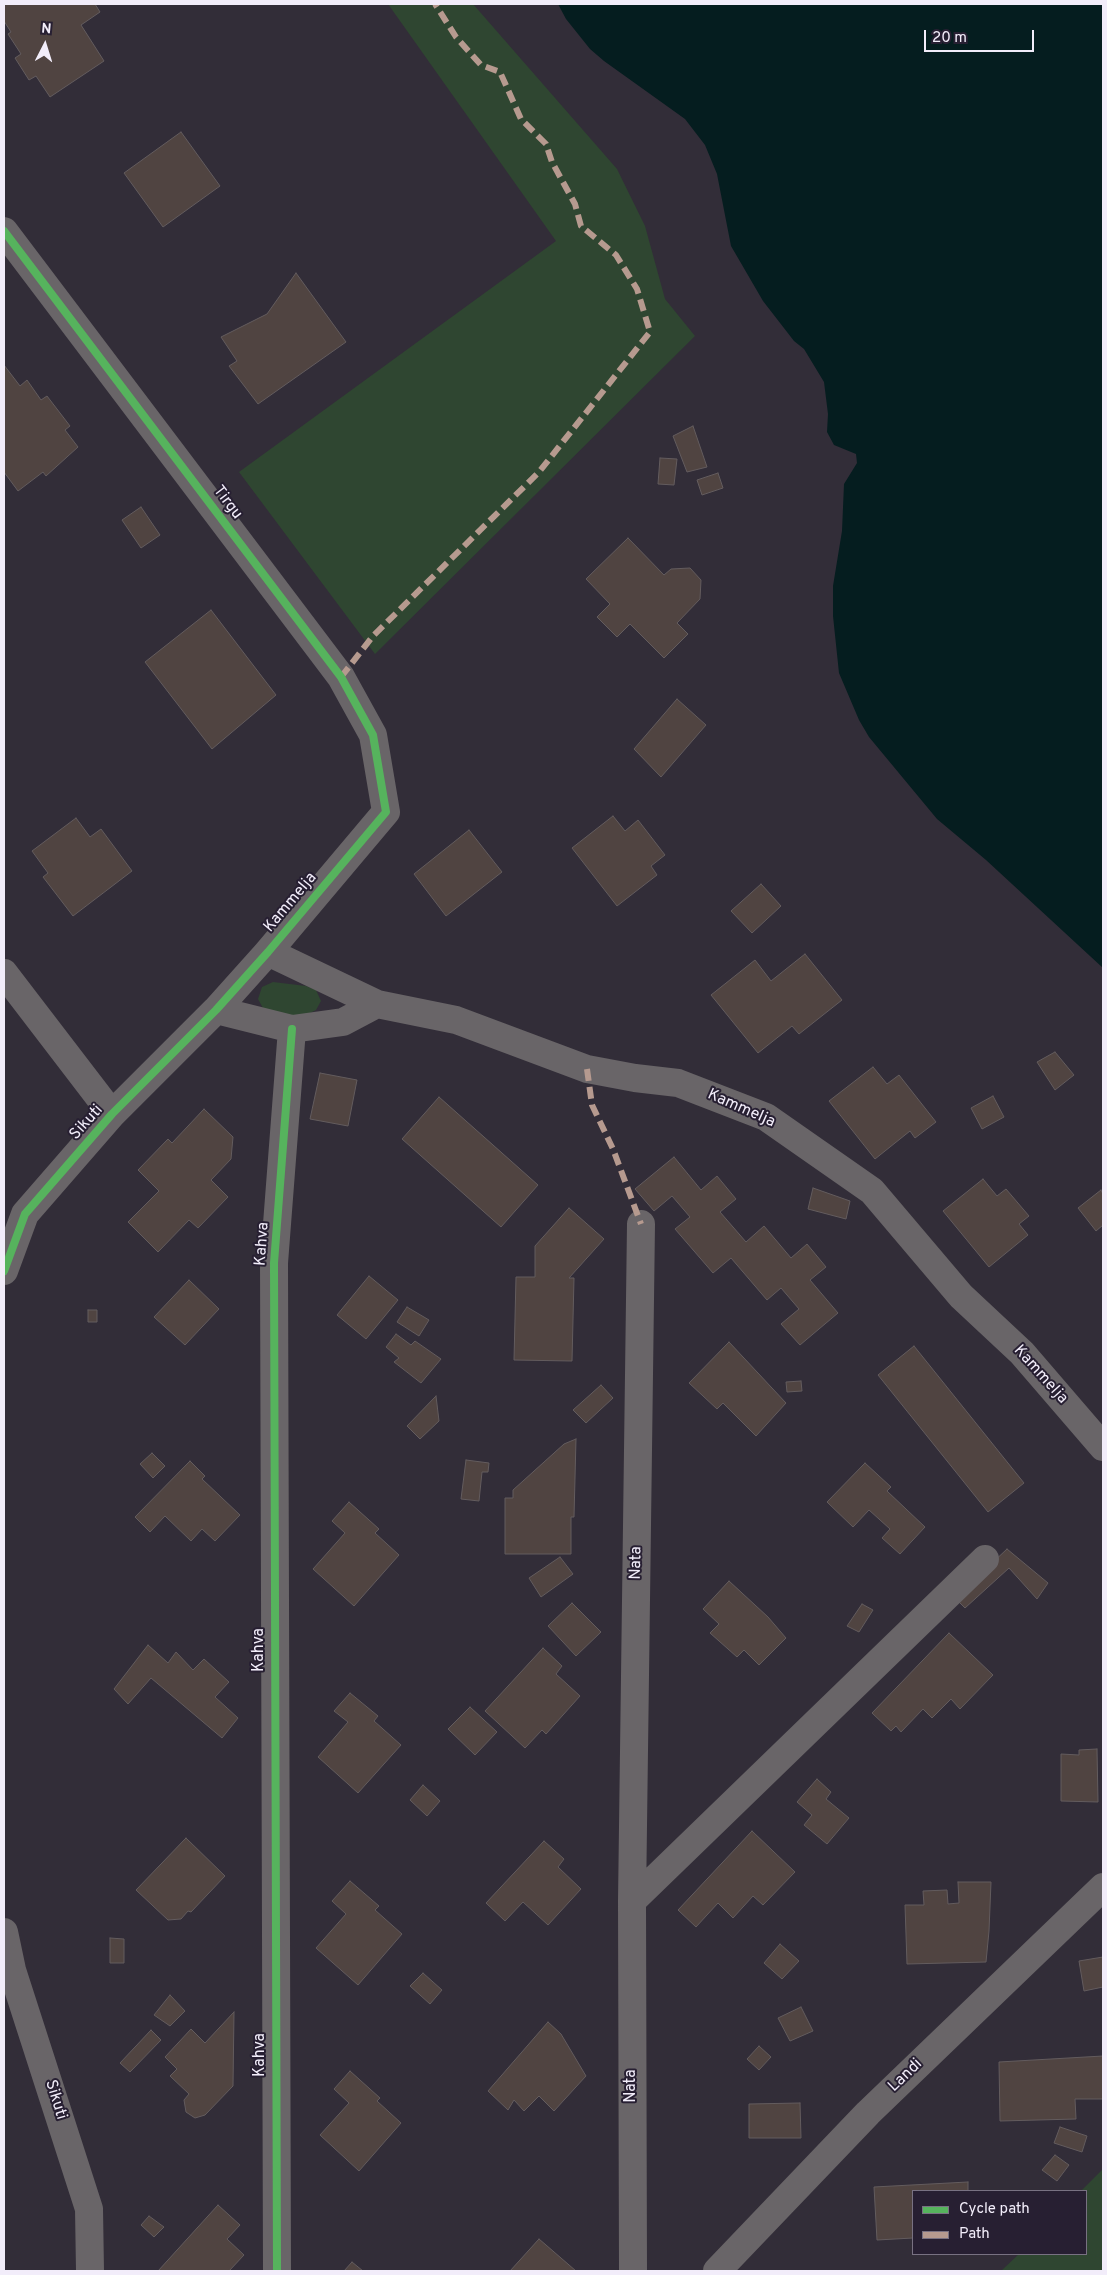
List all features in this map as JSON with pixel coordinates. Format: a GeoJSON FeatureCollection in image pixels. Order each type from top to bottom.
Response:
{"type":"FeatureCollection","features":[{"type":"Feature","properties":{"kind":"street","name":"Tirgu"},"geometry":{"type":"LineString","coordinates":[[4,231],[341,677],[372,735],[386,812]]}},
{"type":"Feature","properties":{"kind":"street","name":"Kammelja"},"geometry":{"type":"LineString","coordinates":[[216,1010],[268,952],[386,812]]}},
{"type":"Feature","properties":{"kind":"street","name":"Kammelja"},"geometry":{"type":"LineString","coordinates":[[268,952],[377,1004],[456,1020],[587,1068],[635,1078],[678,1083],[766,1117],[872,1191],[961,1296],[1022,1353],[1103,1447]]}},
{"type":"Feature","properties":{"kind":"street","name":"Sikuti"},"geometry":{"type":"LineString","coordinates":[[4,973],[112,1114]]}},
{"type":"Feature","properties":{"kind":"street"},"geometry":{"type":"LineString","coordinates":[[216,1010],[292,1029],[343,1022],[377,1004]]}},
{"type":"Feature","properties":{"kind":"street","name":"Sikuti"},"geometry":{"type":"LineString","coordinates":[[4,1271],[24,1214],[112,1114],[216,1010]]}},
{"type":"Feature","properties":{"kind":"street","name":"Kahva"},"geometry":{"type":"LineString","coordinates":[[277,2271],[274,1263],[292,1029]]}},
{"type":"Feature","properties":{"kind":"street","name":"Nata"},"geometry":{"type":"LineString","coordinates":[[632,2271],[632,1901],[642,1224]]}},
{"type":"Feature","properties":{"kind":"street"},"geometry":{"type":"LineString","coordinates":[[632,1901],[985,1559]]}},
{"type":"Feature","properties":{"kind":"street","name":"Landi"},"geometry":{"type":"LineString","coordinates":[[717,2271],[868,2113],[1103,1888]]}},
{"type":"Feature","properties":{"kind":"street","name":"Sikuti"},"geometry":{"type":"LineString","coordinates":[[4,1932],[12,1970],[89,2209],[90,2271]]}},
{"type":"Feature","properties":{"kind":"green space"},"geometry":{"type":"Polygon","coordinates":[[[388,4],[473,4],[617,169],[645,226],[665,299],[695,336],[375,654],[239,472],[556,241],[388,4]]]}},
{"type":"Feature","properties":{"kind":"green space"},"geometry":{"type":"Polygon","coordinates":[[[273,982],[306,986],[316,990],[321,1001],[316,1010],[302,1017],[270,1016],[258,999],[262,987],[273,982]]]}},
{"type":"Feature","properties":{"kind":"green space"},"geometry":{"type":"Polygon","coordinates":[[[1103,2169],[1103,2271],[1001,2271],[1018,2255],[1087,2255],[1087,2190],[1082,2190],[1103,2169]]]}},
{"type":"Feature","properties":{"kind":"shaded area"},"geometry":{"type":"Polygon","coordinates":[[[558,4],[1103,4],[1103,968],[986,860],[937,819],[869,737],[859,720],[839,673],[833,616],[833,586],[842,531],[844,484],[857,463],[856,454],[834,445],[827,432],[828,414],[824,382],[804,349],[794,341],[763,301],[731,246],[717,174],[705,145],[685,119],[590,49],[566,19],[558,4]]]}},
{"type":"Feature","properties":{"kind":"building"},"geometry":{"type":"Polygon","coordinates":[[[4,4],[95,4],[100,12],[81,25],[104,61],[50,97],[36,76],[29,80],[15,58],[21,54],[8,34],[11,32],[4,21],[4,4]]]}},
{"type":"Feature","properties":{"kind":"building"},"geometry":{"type":"Polygon","coordinates":[[[181,132],[220,186],[163,227],[124,173],[181,132]]]}},
{"type":"Feature","properties":{"kind":"building"},"geometry":{"type":"Polygon","coordinates":[[[296,273],[346,342],[258,404],[229,366],[237,361],[221,337],[267,314],[296,273]]]}},
{"type":"Feature","properties":{"kind":"building"},"geometry":{"type":"Polygon","coordinates":[[[4,365],[20,386],[27,380],[41,400],[47,396],[70,426],[65,430],[78,447],[46,476],[43,472],[18,491],[4,472],[4,365]]]}},
{"type":"Feature","properties":{"kind":"building"},"geometry":{"type":"Polygon","coordinates":[[[693,426],[707,467],[687,472],[673,436],[693,426]]]}},
{"type":"Feature","properties":{"kind":"building"},"geometry":{"type":"Polygon","coordinates":[[[660,458],[677,459],[674,485],[658,484],[660,458]]]}},
{"type":"Feature","properties":{"kind":"building"},"geometry":{"type":"Polygon","coordinates":[[[718,473],[723,488],[702,495],[697,480],[718,473]]]}},
{"type":"Feature","properties":{"kind":"building"},"geometry":{"type":"Polygon","coordinates":[[[141,507],[160,535],[141,548],[122,520],[141,507]]]}},
{"type":"Feature","properties":{"kind":"building"},"geometry":{"type":"Polygon","coordinates":[[[628,538],[664,575],[671,569],[690,568],[701,580],[700,599],[677,623],[688,634],[664,658],[630,624],[617,637],[597,617],[610,604],[586,579],[628,538]]]}},
{"type":"Feature","properties":{"kind":"building"},"geometry":{"type":"Polygon","coordinates":[[[211,610],[276,695],[212,749],[145,662],[211,610]]]}},
{"type":"Feature","properties":{"kind":"building"},"geometry":{"type":"Polygon","coordinates":[[[677,699],[706,725],[661,777],[634,749],[677,699]]]}},
{"type":"Feature","properties":{"kind":"building"},"geometry":{"type":"Polygon","coordinates":[[[613,816],[625,831],[638,820],[665,855],[651,866],[657,875],[617,906],[572,848],[613,816]]]}},
{"type":"Feature","properties":{"kind":"building"},"geometry":{"type":"Polygon","coordinates":[[[76,818],[90,837],[101,829],[132,871],[73,916],[43,877],[48,873],[32,851],[76,818]]]}},
{"type":"Feature","properties":{"kind":"building"},"geometry":{"type":"Polygon","coordinates":[[[469,830],[502,872],[446,916],[414,874],[469,830]]]}},
{"type":"Feature","properties":{"kind":"building"},"geometry":{"type":"Polygon","coordinates":[[[761,884],[781,906],[752,933],[731,911],[761,884]]]}},
{"type":"Feature","properties":{"kind":"building"},"geometry":{"type":"Polygon","coordinates":[[[805,954],[842,1000],[799,1034],[792,1026],[758,1053],[711,995],[755,960],[771,981],[805,954]]]}},
{"type":"Feature","properties":{"kind":"building"},"geometry":{"type":"Polygon","coordinates":[[[1055,1052],[1074,1075],[1055,1090],[1037,1062],[1055,1052]]]}},
{"type":"Feature","properties":{"kind":"building"},"geometry":{"type":"Polygon","coordinates":[[[873,1067],[887,1084],[899,1075],[936,1122],[915,1138],[910,1131],[875,1159],[829,1101],[873,1067]]]}},
{"type":"Feature","properties":{"kind":"building"},"geometry":{"type":"Polygon","coordinates":[[[320,1073],[357,1080],[348,1126],[310,1119],[320,1073]]]}},
{"type":"Feature","properties":{"kind":"building"},"geometry":{"type":"Polygon","coordinates":[[[993,1096],[1004,1117],[982,1129],[971,1108],[993,1096]]]}},
{"type":"Feature","properties":{"kind":"building"},"geometry":{"type":"Polygon","coordinates":[[[439,1097],[538,1185],[501,1227],[402,1139],[439,1097]]]}},
{"type":"Feature","properties":{"kind":"building"},"geometry":{"type":"Polygon","coordinates":[[[204,1109],[233,1137],[231,1159],[211,1180],[228,1197],[198,1228],[189,1220],[158,1252],[128,1222],[159,1191],[138,1170],[168,1139],[172,1143],[204,1109]]]}},
{"type":"Feature","properties":{"kind":"building"},"geometry":{"type":"Polygon","coordinates":[[[674,1157],[701,1190],[717,1176],[736,1199],[720,1212],[746,1242],[764,1226],[791,1258],[807,1244],[826,1267],[810,1280],[838,1313],[800,1345],[781,1324],[799,1309],[781,1288],[767,1300],[731,1258],[713,1273],[675,1229],[690,1217],[672,1196],[654,1211],[635,1189],[674,1157]]]}},
{"type":"Feature","properties":{"kind":"building"},"geometry":{"type":"Polygon","coordinates":[[[983,1179],[997,1196],[1006,1189],[1029,1216],[1019,1224],[1028,1235],[989,1267],[943,1211],[983,1179]]]}},
{"type":"Feature","properties":{"kind":"building"},"geometry":{"type":"Polygon","coordinates":[[[813,1188],[850,1201],[846,1219],[808,1209],[813,1188]]]}},
{"type":"Feature","properties":{"kind":"building"},"geometry":{"type":"Polygon","coordinates":[[[1101,1190],[1103,1194],[1103,1225],[1096,1231],[1078,1208],[1101,1190]]]}},
{"type":"Feature","properties":{"kind":"building"},"geometry":{"type":"Polygon","coordinates":[[[569,1208],[604,1239],[569,1278],[574,1278],[572,1361],[514,1360],[516,1277],[535,1277],[535,1246],[569,1208]]]}},
{"type":"Feature","properties":{"kind":"building"},"geometry":{"type":"Polygon","coordinates":[[[369,1276],[398,1300],[366,1339],[337,1315],[369,1276]]]}},
{"type":"Feature","properties":{"kind":"building"},"geometry":{"type":"Polygon","coordinates":[[[189,1280],[219,1309],[185,1345],[154,1317],[189,1280]]]}},
{"type":"Feature","properties":{"kind":"building"},"geometry":{"type":"Polygon","coordinates":[[[407,1307],[429,1320],[419,1336],[397,1322],[407,1307]]]}},
{"type":"Feature","properties":{"kind":"building"},"geometry":{"type":"Polygon","coordinates":[[[88,1310],[97,1310],[97,1322],[88,1322],[88,1310]]]}},
{"type":"Feature","properties":{"kind":"building"},"geometry":{"type":"Polygon","coordinates":[[[396,1334],[411,1345],[415,1341],[441,1359],[421,1383],[394,1362],[399,1358],[386,1347],[396,1334]]]}},
{"type":"Feature","properties":{"kind":"building"},"geometry":{"type":"Polygon","coordinates":[[[729,1342],[786,1403],[756,1436],[723,1403],[717,1409],[689,1383],[729,1342]]]}},
{"type":"Feature","properties":{"kind":"building"},"geometry":{"type":"Polygon","coordinates":[[[914,1346],[1024,1483],[988,1512],[878,1375],[914,1346]]]}},
{"type":"Feature","properties":{"kind":"building"},"geometry":{"type":"Polygon","coordinates":[[[801,1381],[802,1391],[787,1392],[786,1382],[801,1381]]]}},
{"type":"Feature","properties":{"kind":"building"},"geometry":{"type":"Polygon","coordinates":[[[601,1385],[613,1398],[586,1423],[573,1410],[601,1385]]]}},
{"type":"Feature","properties":{"kind":"building"},"geometry":{"type":"Polygon","coordinates":[[[436,1396],[439,1421],[420,1439],[407,1426],[436,1396]]]}},
{"type":"Feature","properties":{"kind":"building"},"geometry":{"type":"Polygon","coordinates":[[[576,1439],[574,1517],[571,1517],[571,1554],[505,1554],[505,1498],[513,1498],[513,1490],[564,1444],[576,1439]]]}},
{"type":"Feature","properties":{"kind":"building"},"geometry":{"type":"Polygon","coordinates":[[[152,1453],[165,1466],[153,1478],[140,1464],[152,1453]]]}},
{"type":"Feature","properties":{"kind":"building"},"geometry":{"type":"Polygon","coordinates":[[[466,1460],[489,1463],[488,1472],[482,1472],[479,1501],[461,1499],[466,1460]]]}},
{"type":"Feature","properties":{"kind":"building"},"geometry":{"type":"Polygon","coordinates":[[[190,1461],[205,1476],[202,1479],[240,1515],[215,1541],[202,1529],[191,1541],[165,1516],[150,1532],[135,1517],[190,1461]]]}},
{"type":"Feature","properties":{"kind":"building"},"geometry":{"type":"Polygon","coordinates":[[[865,1463],[891,1487],[887,1491],[925,1527],[900,1554],[882,1538],[890,1529],[869,1510],[853,1527],[827,1502],[865,1463]]]}},
{"type":"Feature","properties":{"kind":"building"},"geometry":{"type":"Polygon","coordinates":[[[349,1502],[379,1529],[375,1533],[399,1555],[354,1606],[313,1569],[345,1533],[332,1521],[349,1502]]]}},
{"type":"Feature","properties":{"kind":"building"},"geometry":{"type":"Polygon","coordinates":[[[1007,1549],[1048,1583],[1037,1599],[1009,1568],[965,1608],[955,1598],[1007,1549]]]}},
{"type":"Feature","properties":{"kind":"building"},"geometry":{"type":"Polygon","coordinates":[[[560,1557],[573,1574],[541,1597],[529,1578],[560,1557]]]}},
{"type":"Feature","properties":{"kind":"building"},"geometry":{"type":"Polygon","coordinates":[[[729,1581],[768,1617],[786,1638],[759,1665],[744,1650],[737,1657],[710,1633],[719,1624],[703,1609],[729,1581]]]}},
{"type":"Feature","properties":{"kind":"building"},"geometry":{"type":"Polygon","coordinates":[[[572,1603],[601,1632],[576,1656],[548,1626],[572,1603]]]}},
{"type":"Feature","properties":{"kind":"building"},"geometry":{"type":"Polygon","coordinates":[[[862,1604],[873,1610],[859,1632],[847,1626],[862,1604]]]}},
{"type":"Feature","properties":{"kind":"building"},"geometry":{"type":"Polygon","coordinates":[[[949,1633],[993,1675],[960,1709],[951,1699],[932,1718],[923,1709],[901,1732],[896,1726],[891,1731],[872,1713],[949,1633]]]}},
{"type":"Feature","properties":{"kind":"building"},"geometry":{"type":"Polygon","coordinates":[[[148,1645],[168,1663],[176,1652],[193,1670],[204,1659],[229,1682],[215,1697],[238,1718],[222,1738],[151,1678],[128,1704],[114,1689],[148,1645]]]}},
{"type":"Feature","properties":{"kind":"building"},"geometry":{"type":"Polygon","coordinates":[[[543,1648],[562,1666],[556,1674],[580,1696],[546,1734],[542,1730],[525,1748],[485,1711],[543,1648]]]}},
{"type":"Feature","properties":{"kind":"building"},"geometry":{"type":"Polygon","coordinates":[[[350,1693],[378,1716],[374,1721],[401,1745],[358,1793],[318,1757],[348,1722],[334,1711],[350,1693]]]}},
{"type":"Feature","properties":{"kind":"building"},"geometry":{"type":"Polygon","coordinates":[[[470,1707],[497,1732],[475,1755],[448,1729],[470,1707]]]}},
{"type":"Feature","properties":{"kind":"building"},"geometry":{"type":"Polygon","coordinates":[[[1097,1749],[1098,1802],[1061,1801],[1061,1754],[1079,1755],[1079,1750],[1097,1749]]]}},
{"type":"Feature","properties":{"kind":"building"},"geometry":{"type":"Polygon","coordinates":[[[817,1779],[831,1792],[826,1799],[849,1818],[827,1844],[804,1825],[812,1815],[797,1802],[817,1779]]]}},
{"type":"Feature","properties":{"kind":"building"},"geometry":{"type":"Polygon","coordinates":[[[423,1785],[440,1801],[427,1816],[410,1800],[423,1785]]]}},
{"type":"Feature","properties":{"kind":"building"},"geometry":{"type":"Polygon","coordinates":[[[752,1831],[795,1872],[763,1905],[753,1896],[733,1918],[718,1903],[696,1927],[678,1910],[752,1831]]]}},
{"type":"Feature","properties":{"kind":"building"},"geometry":{"type":"Polygon","coordinates":[[[186,1838],[225,1876],[191,1912],[188,1911],[181,1919],[168,1920],[136,1890],[186,1838]]]}},
{"type":"Feature","properties":{"kind":"building"},"geometry":{"type":"Polygon","coordinates":[[[544,1841],[564,1859],[558,1867],[581,1889],[548,1925],[523,1902],[505,1921],[486,1903],[544,1841]]]}},
{"type":"Feature","properties":{"kind":"building"},"geometry":{"type":"Polygon","coordinates":[[[350,1881],[379,1906],[375,1910],[402,1934],[358,1985],[316,1948],[346,1914],[332,1901],[350,1881]]]}},
{"type":"Feature","properties":{"kind":"building"},"geometry":{"type":"Polygon","coordinates":[[[958,1882],[991,1882],[986,1962],[907,1964],[905,1905],[924,1905],[923,1891],[947,1890],[948,1904],[959,1903],[958,1882]]]}},
{"type":"Feature","properties":{"kind":"building"},"geometry":{"type":"Polygon","coordinates":[[[110,1938],[124,1939],[124,1963],[110,1963],[110,1938]]]}},
{"type":"Feature","properties":{"kind":"building"},"geometry":{"type":"Polygon","coordinates":[[[780,1944],[799,1961],[782,1979],[764,1963],[780,1944]]]}},
{"type":"Feature","properties":{"kind":"building"},"geometry":{"type":"Polygon","coordinates":[[[1103,1957],[1103,1987],[1084,1991],[1079,1961],[1103,1957]]]}},
{"type":"Feature","properties":{"kind":"building"},"geometry":{"type":"Polygon","coordinates":[[[423,1973],[442,1990],[430,2004],[410,1986],[423,1973]]]}},
{"type":"Feature","properties":{"kind":"building"},"geometry":{"type":"Polygon","coordinates":[[[170,1995],[185,2011],[170,2026],[154,2015],[170,1995]]]}},
{"type":"Feature","properties":{"kind":"building"},"geometry":{"type":"Polygon","coordinates":[[[801,2007],[813,2031],[790,2041],[778,2018],[801,2007]]]}},
{"type":"Feature","properties":{"kind":"building"},"geometry":{"type":"Polygon","coordinates":[[[234,2012],[233,2086],[205,2115],[195,2118],[186,2112],[184,2100],[189,2094],[170,2076],[177,2069],[165,2057],[191,2029],[205,2043],[234,2012]]]}},
{"type":"Feature","properties":{"kind":"building"},"geometry":{"type":"Polygon","coordinates":[[[548,2022],[561,2034],[586,2076],[554,2111],[539,2096],[524,2111],[514,2100],[508,2110],[488,2091],[548,2022]]]}},
{"type":"Feature","properties":{"kind":"building"},"geometry":{"type":"Polygon","coordinates":[[[151,2030],[161,2040],[130,2072],[120,2063],[151,2030]]]}},
{"type":"Feature","properties":{"kind":"building"},"geometry":{"type":"Polygon","coordinates":[[[759,2046],[771,2057],[759,2070],[747,2059],[759,2046]]]}},
{"type":"Feature","properties":{"kind":"building"},"geometry":{"type":"Polygon","coordinates":[[[1103,2056],[1103,2099],[1075,2099],[1076,2119],[1000,2121],[999,2062],[1103,2056]]]}},
{"type":"Feature","properties":{"kind":"building"},"geometry":{"type":"Polygon","coordinates":[[[350,2071],[380,2098],[377,2101],[401,2123],[359,2171],[320,2135],[349,2103],[334,2089],[350,2071]]]}},
{"type":"Feature","properties":{"kind":"building"},"geometry":{"type":"Polygon","coordinates":[[[800,2103],[801,2138],[749,2138],[749,2104],[800,2103]]]}},
{"type":"Feature","properties":{"kind":"building"},"geometry":{"type":"Polygon","coordinates":[[[1060,2127],[1087,2136],[1082,2152],[1054,2143],[1060,2127]]]}},
{"type":"Feature","properties":{"kind":"building"},"geometry":{"type":"Polygon","coordinates":[[[1055,2155],[1069,2165],[1057,2181],[1042,2170],[1055,2155]]]}},
{"type":"Feature","properties":{"kind":"building"},"geometry":{"type":"Polygon","coordinates":[[[968,2182],[968,2190],[912,2190],[912,2238],[877,2240],[874,2187],[968,2182]]]}},
{"type":"Feature","properties":{"kind":"building"},"geometry":{"type":"Polygon","coordinates":[[[218,2205],[240,2225],[227,2239],[244,2255],[229,2271],[158,2271],[218,2205]]]}},
{"type":"Feature","properties":{"kind":"building"},"geometry":{"type":"Polygon","coordinates":[[[149,2216],[164,2227],[154,2237],[141,2225],[149,2216]]]}},
{"type":"Feature","properties":{"kind":"building"},"geometry":{"type":"Polygon","coordinates":[[[539,2239],[546,2245],[576,2271],[510,2271],[539,2239]]]}},
{"type":"Feature","properties":{"kind":"building"},"geometry":{"type":"Polygon","coordinates":[[[352,2262],[363,2271],[344,2271],[352,2262]]]}},
{"type":"Feature","properties":{"kind":"marked path"},"geometry":{"type":"LineString","coordinates":[[341,677],[373,636],[539,472],[650,332],[637,289],[616,255],[581,226],[575,204],[552,162],[546,144],[521,119],[500,72],[481,65],[456,37],[435,4]]}},
{"type":"Feature","properties":{"kind":"marked path"},"geometry":{"type":"LineString","coordinates":[[587,1069],[592,1105],[613,1149],[641,1224]]}},
{"type":"Feature","properties":{"kind":"cycle path"},"geometry":{"type":"LineString","coordinates":[[4,231],[341,677],[373,735],[386,812],[268,952],[216,1010],[112,1114],[25,1214],[4,1271]]}},
{"type":"Feature","properties":{"kind":"cycle path"},"geometry":{"type":"LineString","coordinates":[[277,2271],[274,1263],[292,1029]]}}]}
